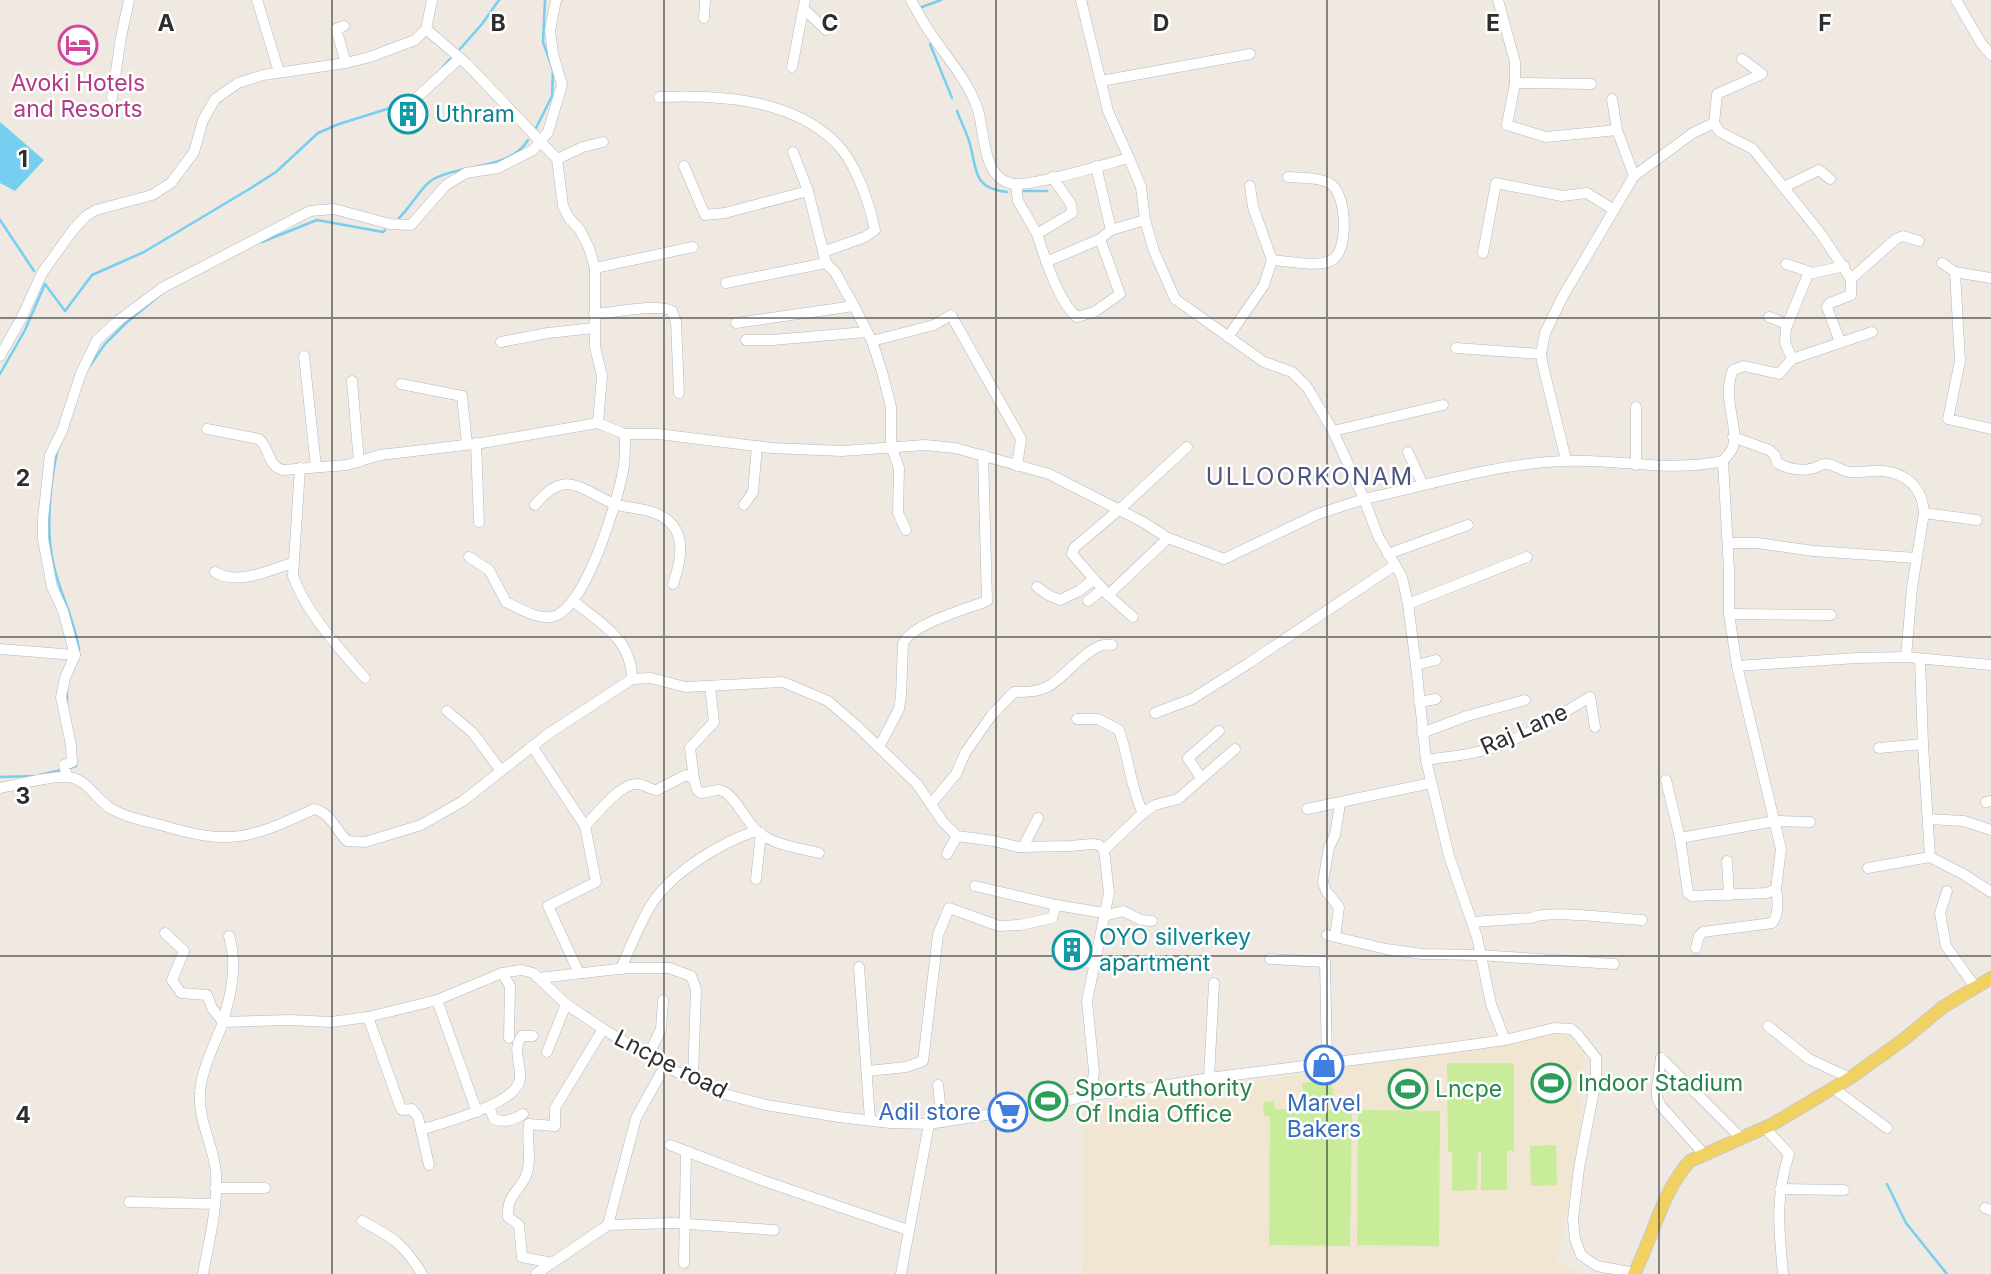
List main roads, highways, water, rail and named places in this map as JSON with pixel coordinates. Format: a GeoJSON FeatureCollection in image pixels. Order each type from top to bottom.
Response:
{"type":"FeatureCollection","features":[{"type":"Feature","properties":{"kind":"main road"},"geometry":{"type":"LineString","coordinates":[[1635,1273],[1675,1181],[1690,1161],[1765,1128],[1850,1078],[1943,1007],[1985,984]]}},
{"type":"Feature","properties":{"kind":"water"},"geometry":{"type":"Polygon","coordinates":[[[0,122],[44,160],[15,191],[0,183],[0,122]]]}},
{"type":"Feature","properties":{"kind":"waterway"},"geometry":{"type":"LineString","coordinates":[[460,49],[499,0]]}},
{"type":"Feature","properties":{"kind":"waterway"},"geometry":{"type":"LineString","coordinates":[[536,128],[552,96],[553,70],[543,42],[545,0]]}},
{"type":"Feature","properties":{"kind":"waterway"},"geometry":{"type":"LineString","coordinates":[[919,8],[941,0]]}},
{"type":"Feature","properties":{"kind":"waterway"},"geometry":{"type":"LineString","coordinates":[[930,44],[952,98]]}},
{"type":"Feature","properties":{"kind":"waterway"},"geometry":{"type":"LineString","coordinates":[[442,68],[450,59]]}},
{"type":"Feature","properties":{"kind":"waterway"},"geometry":{"type":"LineString","coordinates":[[0,374],[25,330],[45,284],[65,311],[92,275],[144,252],[251,188],[276,172],[318,133],[403,104],[409,99]]}},
{"type":"Feature","properties":{"kind":"waterway"},"geometry":{"type":"LineString","coordinates":[[957,111],[969,140],[978,177],[988,187],[1007,192]]}},
{"type":"Feature","properties":{"kind":"waterway"},"geometry":{"type":"LineString","coordinates":[[399,218],[432,180],[497,162],[520,150],[528,140]]}},
{"type":"Feature","properties":{"kind":"waterway"},"geometry":{"type":"LineString","coordinates":[[1024,191],[1047,191]]}},
{"type":"Feature","properties":{"kind":"waterway"},"geometry":{"type":"LineString","coordinates":[[0,220],[34,271]]}},
{"type":"Feature","properties":{"kind":"waterway"},"geometry":{"type":"LineString","coordinates":[[262,242],[317,220],[383,232],[385,230]]}},
{"type":"Feature","properties":{"kind":"waterway"},"geometry":{"type":"LineString","coordinates":[[89,367],[105,344],[160,295]]}},
{"type":"Feature","properties":{"kind":"waterway"},"geometry":{"type":"LineString","coordinates":[[58,448],[50,505],[51,549],[79,650]]}},
{"type":"Feature","properties":{"kind":"waterway"},"geometry":{"type":"LineString","coordinates":[[67,689],[67,703]]}},
{"type":"Feature","properties":{"kind":"waterway"},"geometry":{"type":"LineString","coordinates":[[67,769],[76,766],[76,761]]}},
{"type":"Feature","properties":{"kind":"waterway"},"geometry":{"type":"LineString","coordinates":[[40,775],[61,770]]}},
{"type":"Feature","properties":{"kind":"waterway"},"geometry":{"type":"LineString","coordinates":[[0,777],[34,776]]}},
{"type":"Feature","properties":{"kind":"waterway"},"geometry":{"type":"LineString","coordinates":[[1887,1184],[1906,1223],[1947,1274]]}},
{"type":"Feature","properties":{"kind":"place","name":"Avoki Hotels and Resorts"},"geometry":{"type":"Point","coordinates":[78,45]}},
{"type":"Feature","properties":{"kind":"place","name":"Uthram"},"geometry":{"type":"Point","coordinates":[408,114]}},
{"type":"Feature","properties":{"kind":"place","name":"OYO silverkey apartment"},"geometry":{"type":"Point","coordinates":[1072,950]}},
{"type":"Feature","properties":{"kind":"place","name":"Marvel Bakers"},"geometry":{"type":"Point","coordinates":[1324,1065]}},
{"type":"Feature","properties":{"kind":"place","name":"Indoor Stadium"},"geometry":{"type":"Point","coordinates":[1551,1083]}},
{"type":"Feature","properties":{"kind":"place","name":"Lncpe"},"geometry":{"type":"Point","coordinates":[1408,1089]}},
{"type":"Feature","properties":{"kind":"place","name":"Sports Authority Of India Office"},"geometry":{"type":"Point","coordinates":[1048,1101]}},
{"type":"Feature","properties":{"kind":"place","name":"Adil store"},"geometry":{"type":"Point","coordinates":[1008,1112]}},
{"type":"Feature","properties":{"kind":"district","name":"ULLOORKONAM"},"geometry":{"type":"Point","coordinates":[1310,477]}}]}
